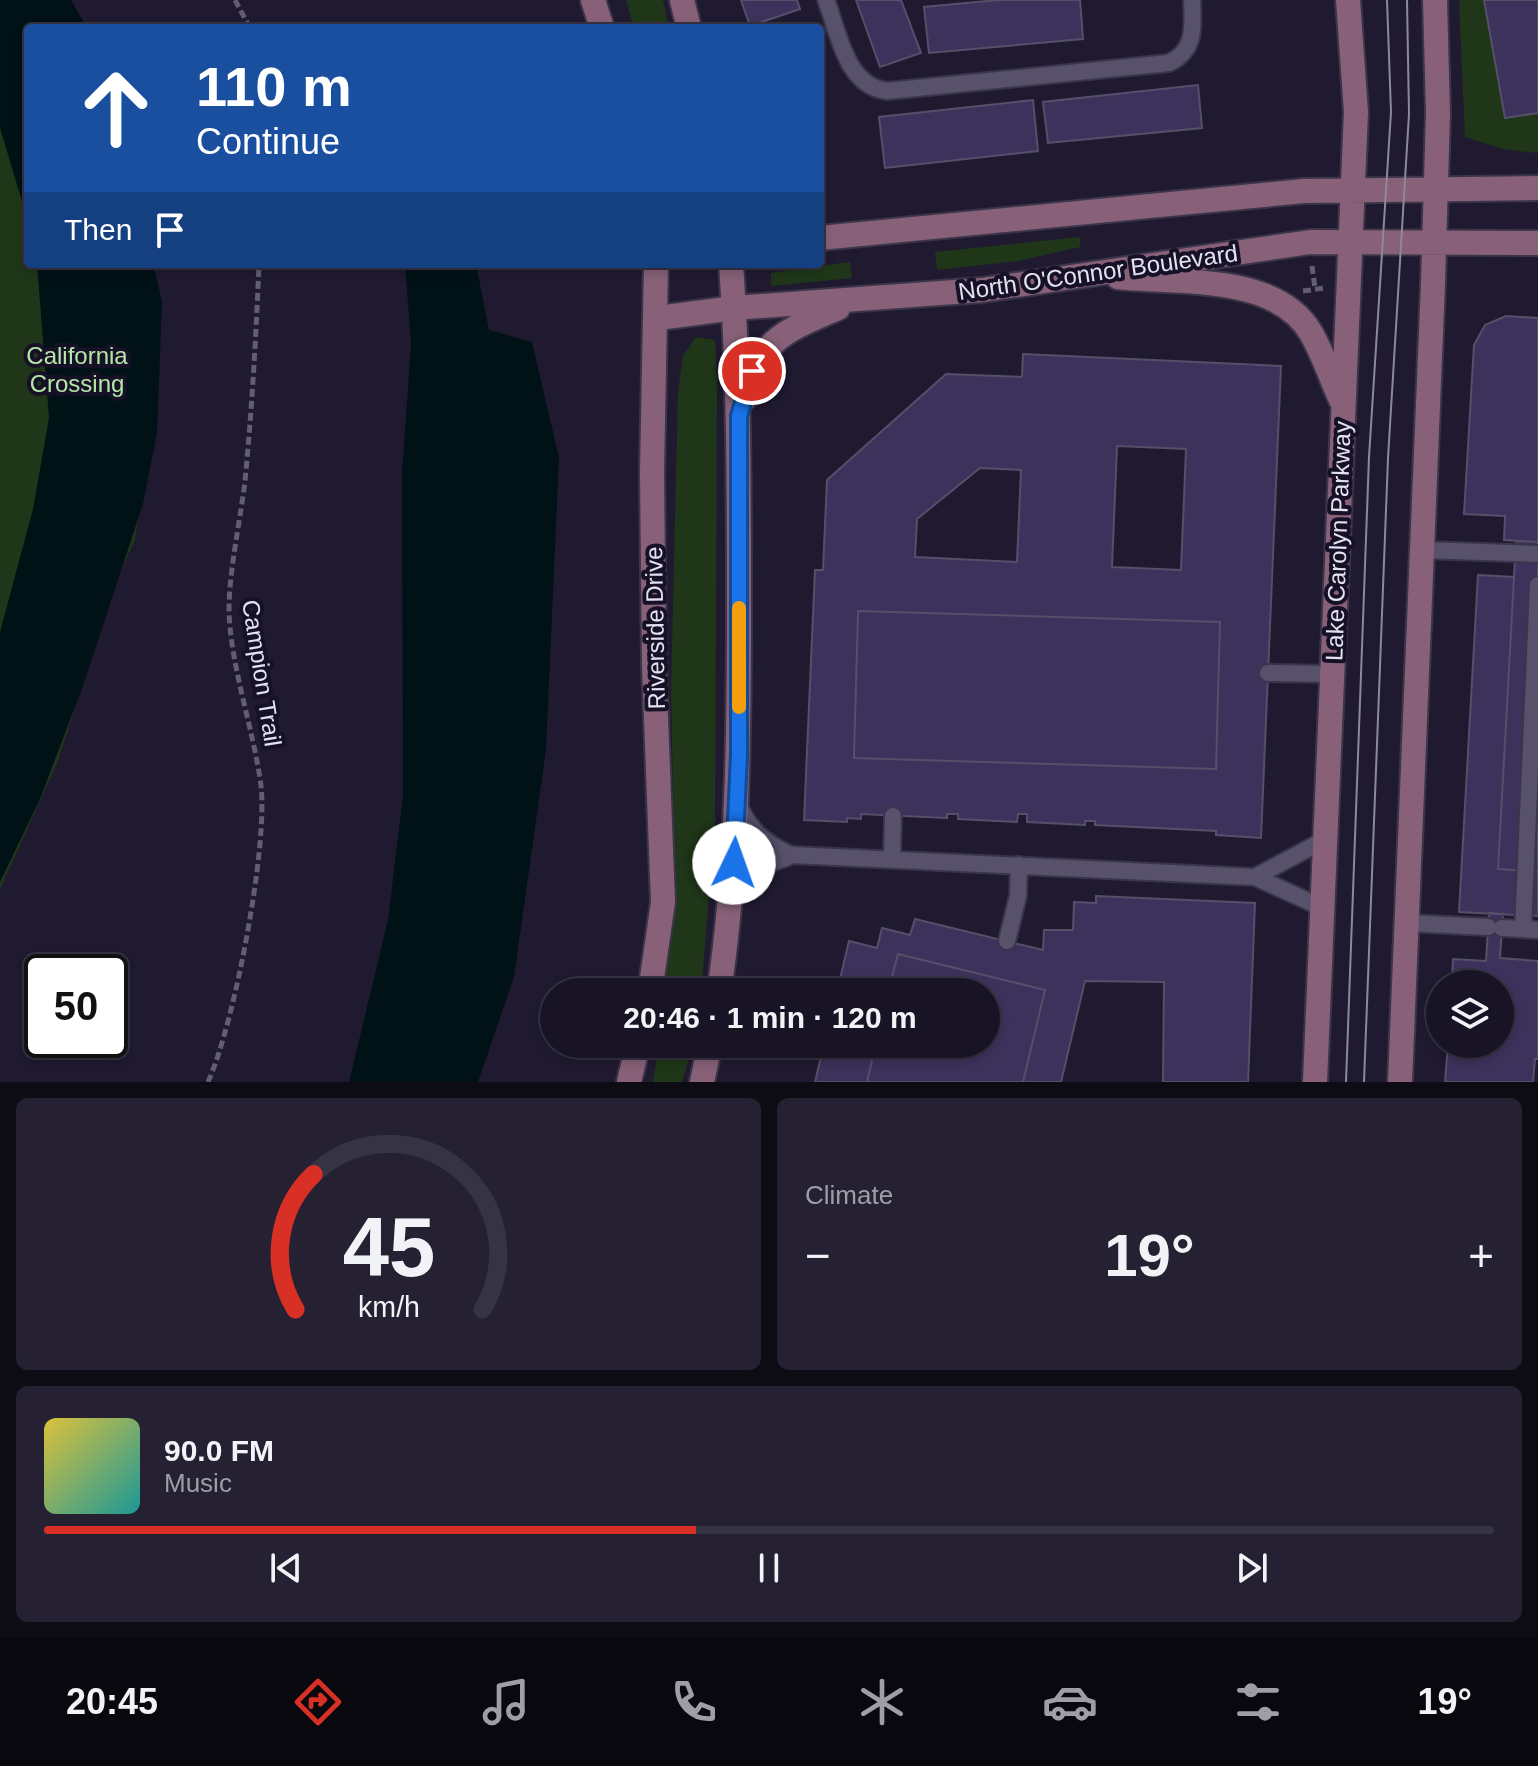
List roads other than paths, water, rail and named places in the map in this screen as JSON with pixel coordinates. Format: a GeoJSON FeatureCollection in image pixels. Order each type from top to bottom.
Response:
{"type":"FeatureCollection","features":[{"type":"Feature","properties":{"kind":"main road"},"geometry":{"type":"LineString","coordinates":[[593,0],[601,24]]}},
{"type":"Feature","properties":{"kind":"main road"},"geometry":{"type":"LineString","coordinates":[[682,0],[688,24]]}},
{"type":"Feature","properties":{"kind":"main road","name":"Lake Carolyn Parkway"},"geometry":{"type":"LineString","coordinates":[[1315,1082],[1356,112],[1348,0]]}},
{"type":"Feature","properties":{"kind":"main road"},"geometry":{"type":"LineString","coordinates":[[1400,1082],[1424,550],[1434,241],[1435,0]]}},
{"type":"Feature","properties":{"kind":"main road"},"geometry":{"type":"LineString","coordinates":[[824,238],[1353,188],[1538,188]]}},
{"type":"Feature","properties":{"kind":"main road","name":"North O'Connor Boulevard"},"geometry":{"type":"LineString","coordinates":[[658,318],[734,308],[851,302],[982,290],[1310,242],[1538,243]]}},
{"type":"Feature","properties":{"kind":"main road","name":"Riverside Drive"},"geometry":{"type":"LineString","coordinates":[[652,978],[663,902],[654,665],[652,472],[658,318],[656,268]]}},
{"type":"Feature","properties":{"kind":"main road"},"geometry":{"type":"LineString","coordinates":[[721,978],[732,894],[737,799],[739,416],[731,268]]}},
{"type":"Feature","properties":{"kind":"main road"},"geometry":{"type":"LineString","coordinates":[[1084,273],[1175,283],[1218,283],[1254,291],[1287,306],[1310,331],[1344,407]]}},
{"type":"Feature","properties":{"kind":"main road"},"geometry":{"type":"LineString","coordinates":[[739,416],[752,371],[767,346],[790,329],[851,302]]}},
{"type":"Feature","properties":{"kind":"main road"},"geometry":{"type":"LineString","coordinates":[[629,1082],[635,1058]]}},
{"type":"Feature","properties":{"kind":"main road"},"geometry":{"type":"LineString","coordinates":[[702,1082],[707,1058]]}},
{"type":"Feature","properties":{"kind":"lane"},"geometry":{"type":"LineString","coordinates":[[826,0],[859,81],[874,89],[887,91],[1169,63],[1181,57],[1191,41],[1192,0]]}},
{"type":"Feature","properties":{"kind":"lane"},"geometry":{"type":"LineString","coordinates":[[1424,550],[1538,554]]}},
{"type":"Feature","properties":{"kind":"lane"},"geometry":{"type":"LineString","coordinates":[[1407,923],[1530,930],[1538,585]]}},
{"type":"Feature","properties":{"kind":"lane"},"geometry":{"type":"LineString","coordinates":[[1268,673],[1333,674]]}},
{"type":"Feature","properties":{"kind":"lane"},"geometry":{"type":"LineString","coordinates":[[737,799],[752,828],[764,841],[793,855]]}},
{"type":"Feature","properties":{"kind":"lane"},"geometry":{"type":"LineString","coordinates":[[892,859],[893,816]]}},
{"type":"Feature","properties":{"kind":"lane"},"geometry":{"type":"LineString","coordinates":[[1255,877],[1326,839]]}},
{"type":"Feature","properties":{"kind":"lane"},"geometry":{"type":"LineString","coordinates":[[732,894],[755,869],[793,855],[1255,877],[1323,908]]}},
{"type":"Feature","properties":{"kind":"lane"},"geometry":{"type":"LineString","coordinates":[[1007,941],[1018,896],[1019,865]]}},
{"type":"Feature","properties":{"kind":"tram line"},"geometry":{"type":"LineString","coordinates":[[1346,1082],[1369,457],[1391,112],[1387,0]]}},
{"type":"Feature","properties":{"kind":"tram line"},"geometry":{"type":"LineString","coordinates":[[1364,1082],[1388,458],[1409,114],[1407,0]]}},
{"type":"Feature","properties":{"kind":"park label","name":"California Crossing"},"geometry":{"type":"Point","coordinates":[77,369]}}]}
